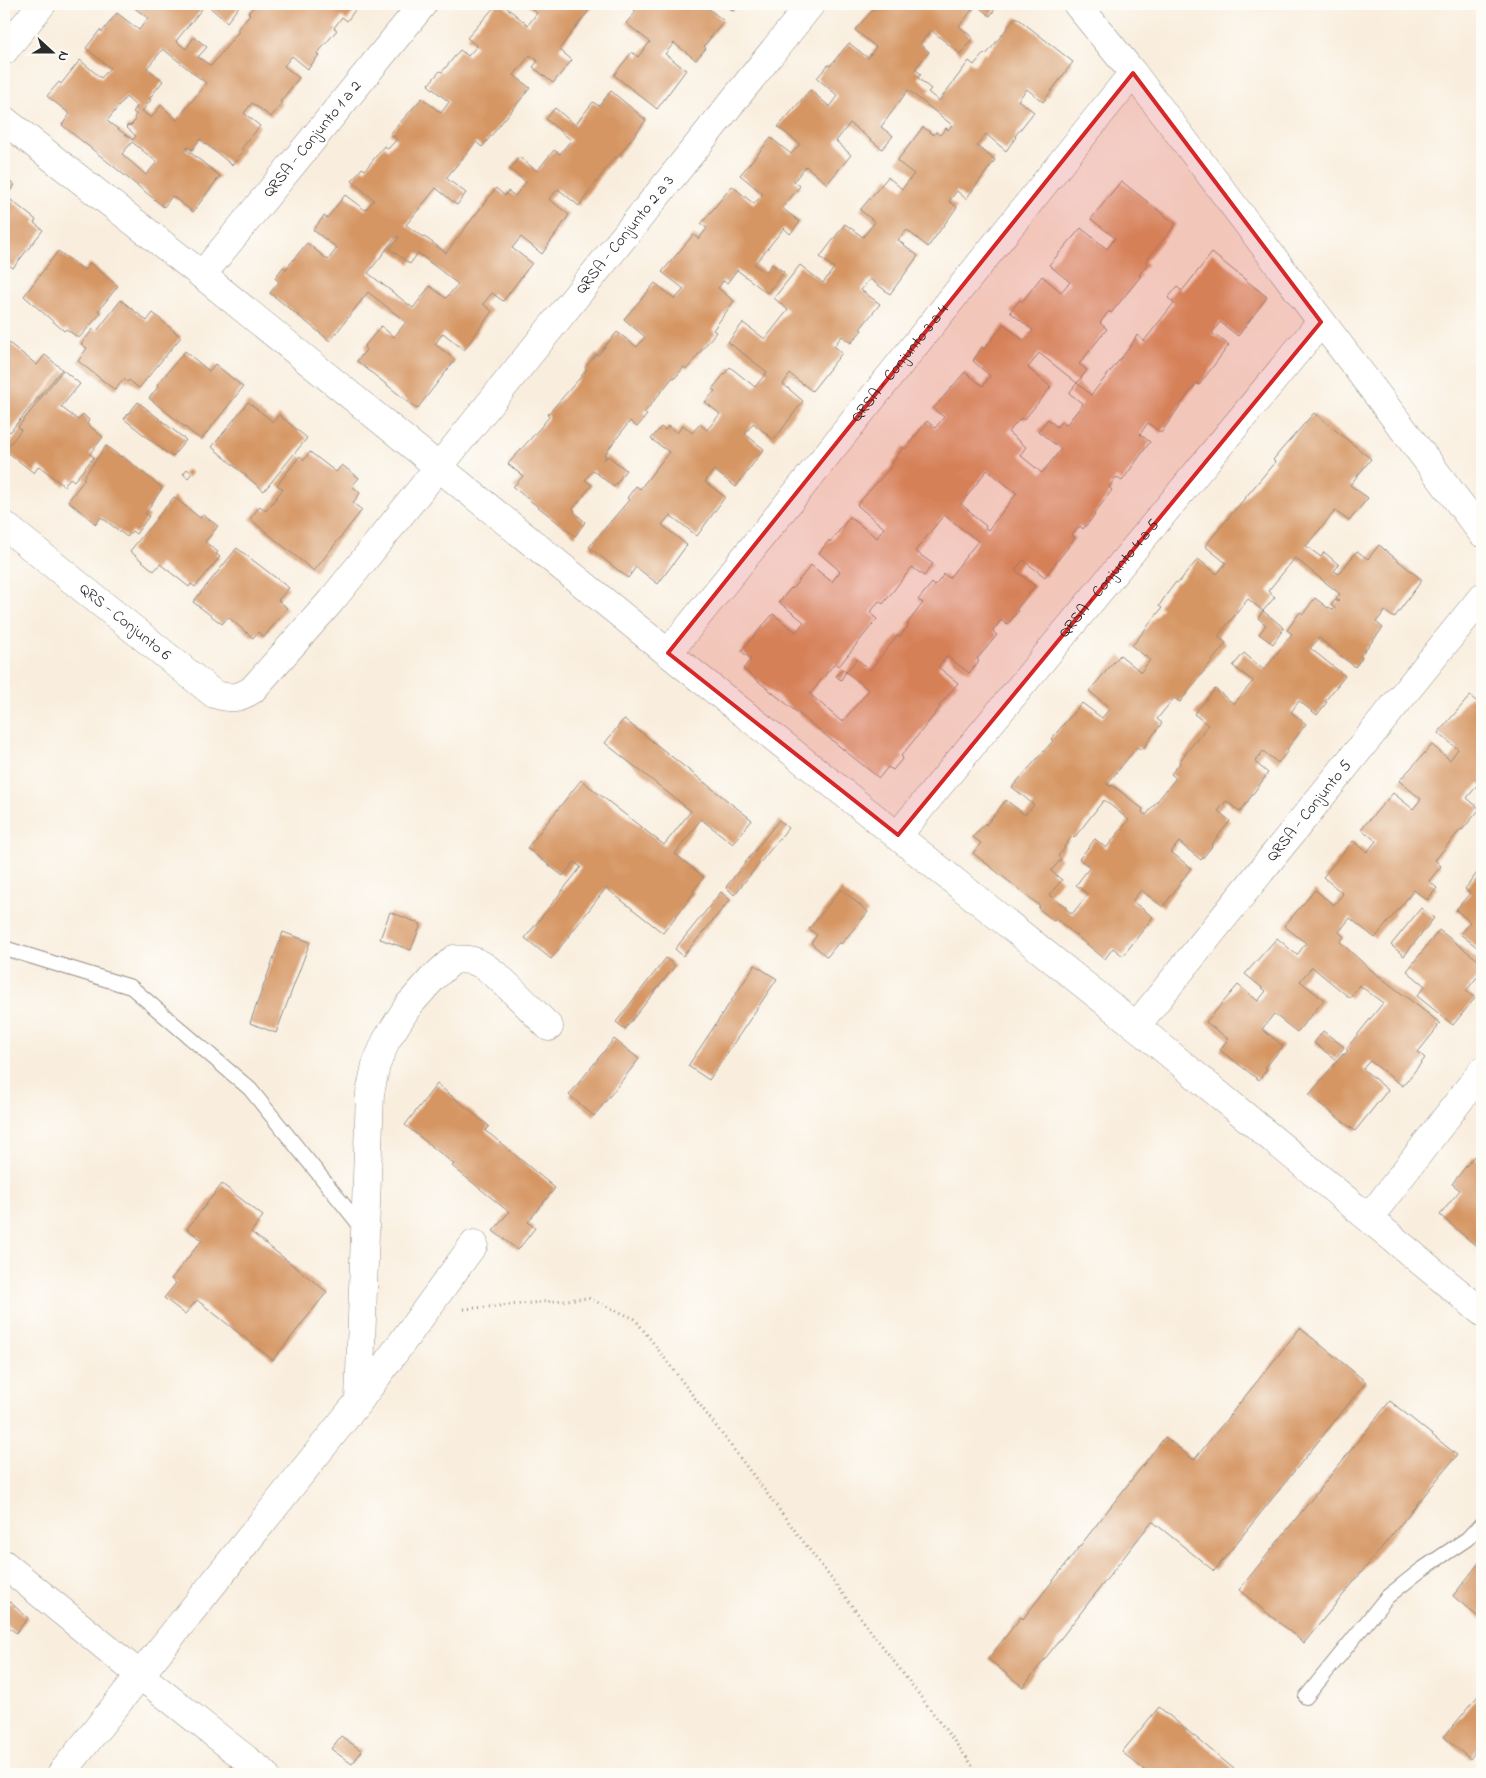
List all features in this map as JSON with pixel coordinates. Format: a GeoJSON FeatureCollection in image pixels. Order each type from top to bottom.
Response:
{"type":"FeatureCollection","features":[{"type":"Feature","properties":{"kind":"street"},"geometry":{"type":"LineString","coordinates":[[4,51],[42,4]]}},
{"type":"Feature","properties":{"kind":"street","name":"QRSA - Conjunto 1 a 2"},"geometry":{"type":"LineString","coordinates":[[202,275],[423,4]]}},
{"type":"Feature","properties":{"kind":"street","name":"QRSA - Conjunto 2 a 3"},"geometry":{"type":"LineString","coordinates":[[252,690],[331,600],[811,4]]}},
{"type":"Feature","properties":{"kind":"street"},"geometry":{"type":"LineString","coordinates":[[1077,4],[1133,73],[1482,533]]}},
{"type":"Feature","properties":{"kind":"street","name":"QRSA - Conjunto 3 a 4"},"geometry":{"type":"LineString","coordinates":[[668,653],[1133,73]]}},
{"type":"Feature","properties":{"kind":"street"},"geometry":{"type":"LineString","coordinates":[[4,120],[202,275],[668,653],[1136,1026],[1482,1312]]}},
{"type":"Feature","properties":{"kind":"street","name":"QRSA - Conjunto 4 a 5"},"geometry":{"type":"LineString","coordinates":[[898,835],[1321,322]]}},
{"type":"Feature","properties":{"kind":"street","name":"QRS - Conjunto 6"},"geometry":{"type":"LineString","coordinates":[[4,525],[214,694],[229,699],[246,694],[252,690]]}},
{"type":"Feature","properties":{"kind":"street","name":"QRSA - Conjunto 5"},"geometry":{"type":"LineString","coordinates":[[1136,1026],[1482,596]]}},
{"type":"Feature","properties":{"kind":"street"},"geometry":{"type":"LineString","coordinates":[[359,1401],[370,1093],[376,1065],[386,1041],[408,1006],[432,979],[454,959],[474,961],[507,984],[549,1027]]}},
{"type":"Feature","properties":{"kind":"street"},"geometry":{"type":"LineString","coordinates":[[1369,1218],[1482,1071]]}},
{"type":"Feature","properties":{"kind":"street"},"geometry":{"type":"LineString","coordinates":[[61,1774],[359,1401],[474,1244]]}},
{"type":"Feature","properties":{"kind":"street"},"geometry":{"type":"LineString","coordinates":[[4,1564],[265,1774]]}},
{"type":"Feature","properties":{"kind":"lane"},"geometry":{"type":"LineString","coordinates":[[4,948],[131,988],[250,1089],[365,1232]]}},
{"type":"Feature","properties":{"kind":"lane"},"geometry":{"type":"LineString","coordinates":[[1306,1697],[1387,1597],[1467,1539],[1482,1523]]}},
{"type":"Feature","properties":{"kind":"path"},"geometry":{"type":"LineString","coordinates":[[423,1313],[588,1298],[635,1319],[979,1774]]}},
{"type":"Feature","properties":{"kind":"highlighted area"},"geometry":{"type":"Polygon","coordinates":[[[1133,73],[1321,322],[898,835],[668,653],[1133,73]]]}},
{"type":"Feature","properties":{"kind":"building"},"geometry":{"type":"Polygon","coordinates":[[[129,4],[206,4],[176,41],[186,49],[194,37],[207,47],[198,57],[211,66],[239,31],[237,30],[256,4],[358,4],[347,21],[342,17],[334,28],[337,30],[317,54],[319,55],[308,69],[292,56],[284,66],[299,78],[271,117],[252,103],[244,113],[260,126],[241,149],[243,151],[232,165],[200,139],[192,150],[188,147],[186,149],[220,176],[193,212],[172,196],[164,207],[62,125],[70,114],[47,96],[59,82],[61,84],[80,60],[101,78],[110,68],[86,48],[117,13],[139,30],[148,18],[129,4]],[[163,49],[147,68],[163,81],[142,111],[151,118],[161,105],[177,120],[206,83],[163,49]],[[126,97],[107,121],[133,140],[136,136],[126,127],[136,120],[134,118],[136,114],[133,112],[137,107],[126,97]],[[132,142],[122,154],[146,175],[157,162],[132,142]]]}},
{"type":"Feature","properties":{"kind":"building"},"geometry":{"type":"Polygon","coordinates":[[[206,4],[241,4],[227,22],[206,4]]]}},
{"type":"Feature","properties":{"kind":"building"},"geometry":{"type":"Polygon","coordinates":[[[497,4],[502,4],[528,25],[537,13],[525,4],[594,4],[559,49],[572,60],[553,83],[533,67],[538,61],[530,55],[514,75],[530,88],[482,147],[476,142],[446,178],[466,193],[457,205],[436,188],[406,225],[446,253],[496,188],[505,196],[508,191],[515,196],[526,182],[510,169],[519,157],[537,171],[554,150],[560,154],[571,140],[546,119],[555,108],[575,125],[593,102],[599,106],[611,91],[646,120],[617,158],[615,157],[607,167],[579,206],[558,189],[549,199],[569,215],[542,254],[521,237],[512,248],[532,263],[503,301],[492,293],[483,304],[492,311],[464,350],[443,333],[435,344],[455,360],[417,409],[357,361],[366,350],[364,347],[381,326],[394,337],[406,322],[368,292],[330,341],[270,293],[279,282],[275,278],[283,267],[286,269],[307,243],[328,260],[337,248],[313,230],[324,216],[327,218],[345,195],[365,210],[374,200],[352,181],[362,168],[365,170],[384,146],[388,149],[397,139],[390,134],[422,98],[441,113],[449,102],[428,85],[440,71],[442,72],[460,50],[468,56],[477,46],[467,38],[497,4]],[[397,236],[368,273],[413,308],[430,286],[446,298],[458,284],[418,253],[410,264],[390,249],[399,237],[397,236]]]}},
{"type":"Feature","properties":{"kind":"building"},"geometry":{"type":"Polygon","coordinates":[[[640,4],[705,4],[724,21],[704,46],[706,48],[696,60],[674,43],[665,54],[686,70],[657,109],[614,75],[632,52],[638,57],[650,42],[626,23],[636,12],[634,11],[640,4]]]}},
{"type":"Feature","properties":{"kind":"building"},"geometry":{"type":"Polygon","coordinates":[[[724,4],[739,4],[733,11],[724,4]]]}},
{"type":"Feature","properties":{"kind":"building"},"geometry":{"type":"Polygon","coordinates":[[[878,4],[899,4],[906,9],[911,4],[999,4],[990,16],[976,5],[959,26],[973,38],[960,54],[931,30],[920,44],[929,52],[915,69],[921,74],[918,78],[931,89],[928,92],[939,101],[969,61],[974,65],[984,53],[986,55],[1016,17],[1073,62],[1043,102],[1027,89],[1018,100],[1034,112],[1006,151],[986,134],[977,146],[995,160],[966,199],[957,191],[949,201],[957,207],[928,247],[907,230],[898,240],[918,256],[890,294],[870,279],[861,290],[880,304],[851,343],[842,336],[834,346],[842,353],[812,391],[790,374],[783,384],[803,401],[774,440],[753,423],[745,434],[764,449],[736,487],[714,470],[705,482],[725,497],[697,536],[670,515],[662,525],[687,545],[658,584],[636,567],[628,578],[589,547],[629,500],[627,498],[636,486],[640,489],[669,452],[651,439],[661,427],[665,430],[668,426],[677,433],[683,425],[692,433],[700,424],[707,430],[720,414],[705,402],[715,391],[712,389],[730,367],[755,387],[767,372],[728,342],[743,323],[765,339],[788,310],[774,298],[800,265],[823,283],[834,268],[820,257],[845,224],[863,237],[875,222],[860,210],[888,177],[902,189],[914,174],[897,161],[923,127],[934,135],[936,132],[940,135],[946,128],[948,130],[952,125],[908,90],[881,127],[893,136],[882,149],[850,123],[836,141],[851,155],[827,184],[806,166],[794,181],[800,186],[782,208],[800,222],[790,234],[784,228],[754,265],[766,272],[772,264],[784,272],[767,293],[737,270],[727,283],[723,281],[718,288],[734,301],[713,330],[716,332],[687,369],[684,367],[675,378],[673,377],[644,413],[647,415],[637,427],[630,421],[604,455],[606,456],[604,460],[608,456],[626,470],[614,487],[593,470],[585,480],[592,485],[573,509],[585,522],[575,536],[513,487],[523,476],[508,464],[549,417],[547,415],[579,379],[596,354],[598,355],[617,332],[637,347],[645,337],[624,319],[655,283],[675,299],[684,289],[662,272],[693,235],[699,239],[707,228],[701,224],[732,186],[754,204],[763,194],[740,175],[771,138],[791,154],[800,144],[778,127],[810,90],[830,107],[838,96],[817,78],[849,43],[868,58],[876,47],[855,30],[878,4]]]}},
{"type":"Feature","properties":{"kind":"building"},"geometry":{"type":"Polygon","coordinates":[[[4,176],[15,185],[6,196],[36,220],[34,223],[43,230],[13,268],[4,261],[4,176]]]}},
{"type":"Feature","properties":{"kind":"building"},"geometry":{"type":"Polygon","coordinates":[[[1121,181],[1176,224],[1145,262],[1148,264],[1139,275],[1141,276],[1111,313],[1109,311],[1100,323],[1107,329],[1079,364],[1087,370],[1077,383],[1091,395],[1130,347],[1137,335],[1144,341],[1174,303],[1168,298],[1177,287],[1182,291],[1212,253],[1267,297],[1238,336],[1220,322],[1212,333],[1229,345],[1199,385],[1197,383],[1189,393],[1161,433],[1148,423],[1140,434],[1150,442],[1122,481],[1116,477],[1109,487],[1112,490],[1095,515],[1083,529],[1080,526],[1072,535],[1075,538],[1045,577],[1023,560],[1015,570],[1035,586],[1007,625],[1001,620],[993,631],[997,635],[977,659],[979,661],[969,673],[947,656],[938,667],[958,683],[901,756],[903,758],[893,770],[888,767],[879,778],[743,669],[751,659],[741,651],[773,614],[796,632],[804,622],[779,602],[811,565],[832,582],[840,571],[819,553],[850,517],[877,538],[884,528],[857,505],[889,469],[903,447],[905,449],[927,421],[935,428],[944,417],[933,409],[965,372],[983,386],[990,376],[973,361],[982,347],[984,349],[1004,324],[1024,341],[1033,330],[1010,312],[1020,300],[1022,302],[1042,276],[1061,292],[1070,282],[1049,265],[1081,228],[1107,249],[1115,238],[1091,219],[1121,181]],[[1039,353],[1028,368],[1051,387],[1024,420],[1021,418],[1008,432],[1026,447],[1020,455],[1042,473],[1061,449],[1038,431],[1048,419],[1057,427],[1061,421],[1066,425],[1083,404],[1069,393],[1077,383],[1039,353]],[[987,470],[961,504],[988,530],[1017,493],[987,470]],[[944,515],[915,551],[933,564],[924,576],[912,567],[883,604],[879,601],[870,613],[877,619],[839,666],[835,663],[810,694],[842,722],[869,690],[846,672],[857,659],[870,670],[898,635],[900,637],[909,625],[907,624],[923,603],[918,600],[932,583],[935,586],[944,574],[949,578],[978,541],[944,515]]]}},
{"type":"Feature","properties":{"kind":"building"},"geometry":{"type":"Polygon","coordinates":[[[58,251],[84,270],[90,263],[118,286],[98,311],[101,313],[79,338],[66,329],[64,331],[24,296],[58,251]]]}},
{"type":"Feature","properties":{"kind":"building"},"geometry":{"type":"Polygon","coordinates":[[[121,300],[147,321],[153,313],[181,337],[139,388],[129,380],[127,382],[124,379],[115,390],[78,361],[87,348],[81,344],[94,328],[97,331],[121,300]]]}},
{"type":"Feature","properties":{"kind":"building"},"geometry":{"type":"Polygon","coordinates":[[[9,343],[37,365],[45,355],[62,369],[10,432],[7,429],[4,433],[4,349],[9,343]]]}},
{"type":"Feature","properties":{"kind":"building"},"geometry":{"type":"Polygon","coordinates":[[[185,351],[209,371],[215,364],[243,387],[201,440],[149,398],[158,387],[157,385],[185,351]]]}},
{"type":"Feature","properties":{"kind":"building"},"geometry":{"type":"Polygon","coordinates":[[[63,370],[80,384],[61,407],[78,420],[83,414],[89,420],[87,424],[103,437],[90,454],[94,457],[74,481],[70,478],[64,486],[39,466],[34,473],[5,450],[21,430],[18,427],[63,370]]]}},
{"type":"Feature","properties":{"kind":"building"},"geometry":{"type":"Polygon","coordinates":[[[138,402],[186,440],[172,457],[124,419],[138,402]]]}},
{"type":"Feature","properties":{"kind":"building"},"geometry":{"type":"Polygon","coordinates":[[[248,402],[273,422],[279,415],[307,438],[264,491],[212,447],[248,402]]]}},
{"type":"Feature","properties":{"kind":"building"},"geometry":{"type":"Polygon","coordinates":[[[1314,413],[1371,459],[1350,485],[1368,498],[1349,521],[1335,511],[1306,546],[1321,557],[1324,552],[1339,565],[1334,571],[1339,574],[1357,551],[1368,559],[1379,545],[1422,580],[1394,618],[1385,611],[1376,622],[1383,628],[1360,656],[1362,658],[1355,667],[1319,638],[1310,648],[1345,676],[1325,701],[1327,702],[1317,715],[1299,701],[1291,712],[1306,724],[1278,763],[1263,751],[1255,762],[1268,773],[1240,812],[1226,801],[1218,811],[1230,821],[1201,860],[1179,842],[1171,852],[1191,868],[1163,907],[1141,890],[1132,901],[1153,917],[1123,956],[1113,948],[1105,959],[1056,919],[1054,921],[1038,908],[1040,906],[973,853],[981,843],[973,837],[985,823],[986,825],[1006,800],[1025,815],[1034,805],[1012,787],[1053,741],[1051,739],[1082,703],[1102,718],[1110,708],[1089,691],[1120,655],[1141,672],[1150,660],[1132,646],[1162,608],[1159,606],[1166,595],[1198,559],[1217,574],[1226,563],[1205,546],[1275,462],[1273,460],[1314,413]],[[1295,558],[1268,591],[1275,597],[1263,611],[1248,599],[1218,636],[1226,643],[1180,702],[1174,698],[1157,719],[1162,723],[1142,750],[1137,747],[1107,784],[1111,787],[1112,785],[1143,809],[1142,812],[1146,815],[1176,778],[1171,774],[1208,725],[1194,714],[1215,689],[1234,704],[1253,681],[1233,666],[1244,653],[1264,670],[1292,634],[1287,630],[1300,612],[1303,614],[1315,598],[1328,608],[1333,610],[1335,608],[1331,605],[1335,600],[1339,601],[1336,599],[1340,594],[1295,558]],[[1104,800],[1074,838],[1072,836],[1058,856],[1061,859],[1051,871],[1062,880],[1049,895],[1066,907],[1072,914],[1088,894],[1076,885],[1090,867],[1079,859],[1095,839],[1106,848],[1129,820],[1104,800]]]}},
{"type":"Feature","properties":{"kind":"building"},"geometry":{"type":"Polygon","coordinates":[[[106,446],[122,456],[162,488],[145,514],[149,516],[136,534],[132,531],[127,537],[101,517],[96,524],[68,501],[106,446]]]}},
{"type":"Feature","properties":{"kind":"building"},"geometry":{"type":"Polygon","coordinates":[[[310,452],[336,472],[342,465],[359,478],[352,486],[360,493],[353,503],[362,510],[314,571],[250,519],[260,506],[266,511],[283,489],[277,485],[300,456],[304,460],[310,452]]]}},
{"type":"Feature","properties":{"kind":"building"},"geometry":{"type":"Polygon","coordinates":[[[187,469],[192,473],[188,478],[183,474],[187,469]]]}},
{"type":"Feature","properties":{"kind":"building"},"geometry":{"type":"Polygon","coordinates":[[[174,497],[200,518],[203,515],[218,526],[205,542],[218,552],[216,554],[220,557],[195,587],[191,584],[189,587],[160,564],[154,571],[130,551],[174,497]]]}},
{"type":"Feature","properties":{"kind":"building"},"geometry":{"type":"Polygon","coordinates":[[[237,548],[289,588],[278,600],[287,608],[264,637],[258,632],[253,638],[228,617],[222,624],[193,602],[237,548]]]}},
{"type":"Feature","properties":{"kind":"building"},"geometry":{"type":"Polygon","coordinates":[[[1263,611],[1284,628],[1273,644],[1259,634],[1266,625],[1258,618],[1263,611]]]}},
{"type":"Feature","properties":{"kind":"building"},"geometry":{"type":"Polygon","coordinates":[[[842,669],[846,672],[841,680],[836,676],[842,669]]]}},
{"type":"Feature","properties":{"kind":"building"},"geometry":{"type":"Polygon","coordinates":[[[1470,696],[1482,706],[1482,786],[1479,783],[1467,798],[1480,809],[1435,860],[1441,866],[1429,881],[1437,888],[1427,900],[1414,890],[1375,938],[1350,918],[1339,932],[1344,937],[1340,942],[1371,970],[1440,1023],[1418,1052],[1425,1058],[1403,1086],[1370,1061],[1366,1065],[1363,1069],[1388,1090],[1355,1131],[1309,1095],[1343,1054],[1348,1051],[1346,1049],[1383,1003],[1359,985],[1350,998],[1312,967],[1300,981],[1324,1000],[1297,1032],[1274,1014],[1262,1029],[1283,1046],[1265,1068],[1267,1069],[1259,1080],[1220,1050],[1228,1039],[1206,1022],[1238,985],[1258,1001],[1266,991],[1245,974],[1277,938],[1297,955],[1306,943],[1284,926],[1315,890],[1334,905],[1343,894],[1323,877],[1353,841],[1367,852],[1376,841],[1361,829],[1393,793],[1413,809],[1421,799],[1399,781],[1432,745],[1450,760],[1458,749],[1438,733],[1470,696]]]}},
{"type":"Feature","properties":{"kind":"building"},"geometry":{"type":"Polygon","coordinates":[[[624,719],[752,820],[733,844],[701,819],[675,854],[704,877],[663,933],[606,888],[551,959],[525,938],[581,867],[574,862],[563,876],[527,848],[581,780],[664,845],[691,811],[605,743],[624,719]]]}},
{"type":"Feature","properties":{"kind":"building"},"geometry":{"type":"Polygon","coordinates":[[[779,820],[788,828],[734,895],[726,887],[779,820]]]}},
{"type":"Feature","properties":{"kind":"building"},"geometry":{"type":"Polygon","coordinates":[[[1482,866],[1482,949],[1460,934],[1470,922],[1456,910],[1470,893],[1465,889],[1482,866]]]}},
{"type":"Feature","properties":{"kind":"building"},"geometry":{"type":"Polygon","coordinates":[[[841,889],[868,912],[841,944],[839,942],[827,957],[811,943],[817,935],[809,929],[841,889]]]}},
{"type":"Feature","properties":{"kind":"building"},"geometry":{"type":"Polygon","coordinates":[[[721,892],[730,900],[683,956],[675,949],[721,892]]]}},
{"type":"Feature","properties":{"kind":"building"},"geometry":{"type":"Polygon","coordinates":[[[1421,908],[1434,918],[1404,956],[1391,945],[1421,908]]]}},
{"type":"Feature","properties":{"kind":"building"},"geometry":{"type":"Polygon","coordinates":[[[390,912],[421,924],[411,950],[380,939],[390,912]]]}},
{"type":"Feature","properties":{"kind":"building"},"geometry":{"type":"Polygon","coordinates":[[[1439,930],[1482,963],[1482,971],[1466,991],[1475,998],[1453,1025],[1417,996],[1425,986],[1407,971],[1439,930]]]}},
{"type":"Feature","properties":{"kind":"building"},"geometry":{"type":"Polygon","coordinates":[[[283,932],[310,942],[276,1033],[250,1023],[283,932]]]}},
{"type":"Feature","properties":{"kind":"building"},"geometry":{"type":"Polygon","coordinates":[[[666,958],[675,966],[625,1029],[616,1022],[666,958]]]}},
{"type":"Feature","properties":{"kind":"building"},"geometry":{"type":"Polygon","coordinates":[[[755,965],[777,979],[709,1080],[688,1066],[755,965]]]}},
{"type":"Feature","properties":{"kind":"building"},"geometry":{"type":"Polygon","coordinates":[[[1323,1031],[1344,1047],[1335,1059],[1314,1043],[1323,1031]]]}},
{"type":"Feature","properties":{"kind":"building"},"geometry":{"type":"Polygon","coordinates":[[[614,1039],[639,1059],[594,1116],[569,1095],[614,1039]]]}},
{"type":"Feature","properties":{"kind":"building"},"geometry":{"type":"Polygon","coordinates":[[[437,1084],[489,1126],[485,1131],[555,1188],[528,1222],[535,1228],[518,1250],[493,1231],[509,1212],[452,1166],[454,1164],[405,1125],[437,1084]]]}},
{"type":"Feature","properties":{"kind":"building"},"geometry":{"type":"Polygon","coordinates":[[[1474,1156],[1482,1163],[1482,1251],[1440,1215],[1460,1190],[1452,1184],[1474,1156]]]}},
{"type":"Feature","properties":{"kind":"building"},"geometry":{"type":"Polygon","coordinates":[[[222,1184],[263,1216],[251,1232],[327,1292],[273,1360],[197,1300],[185,1314],[164,1298],[176,1283],[171,1279],[202,1240],[187,1229],[222,1184]]]}},
{"type":"Feature","properties":{"kind":"building"},"geometry":{"type":"Polygon","coordinates":[[[1300,1328],[1366,1382],[1214,1571],[1152,1521],[1023,1687],[988,1659],[1021,1617],[1023,1619],[1165,1437],[1194,1460],[1300,1328]]]}},
{"type":"Feature","properties":{"kind":"building"},"geometry":{"type":"Polygon","coordinates":[[[1390,1401],[1457,1455],[1304,1643],[1239,1590],[1390,1401]]]}},
{"type":"Feature","properties":{"kind":"building"},"geometry":{"type":"Polygon","coordinates":[[[1482,1559],[1482,1620],[1453,1596],[1482,1559]]]}},
{"type":"Feature","properties":{"kind":"building"},"geometry":{"type":"Polygon","coordinates":[[[10,1602],[28,1618],[16,1633],[4,1623],[4,1610],[10,1602]]]}},
{"type":"Feature","properties":{"kind":"building"},"geometry":{"type":"Polygon","coordinates":[[[1482,1691],[1482,1743],[1470,1759],[1444,1737],[1482,1691]]]}},
{"type":"Feature","properties":{"kind":"building"},"geometry":{"type":"Polygon","coordinates":[[[1159,1707],[1240,1774],[1149,1774],[1122,1752],[1159,1707]]]}},
{"type":"Feature","properties":{"kind":"building"},"geometry":{"type":"Polygon","coordinates":[[[341,1736],[362,1751],[352,1764],[331,1749],[341,1736]]]}},
{"type":"Feature","properties":{"kind":"building"},"geometry":{"type":"Polygon","coordinates":[[[233,1764],[247,1774],[225,1774],[233,1764]]]}}]}
